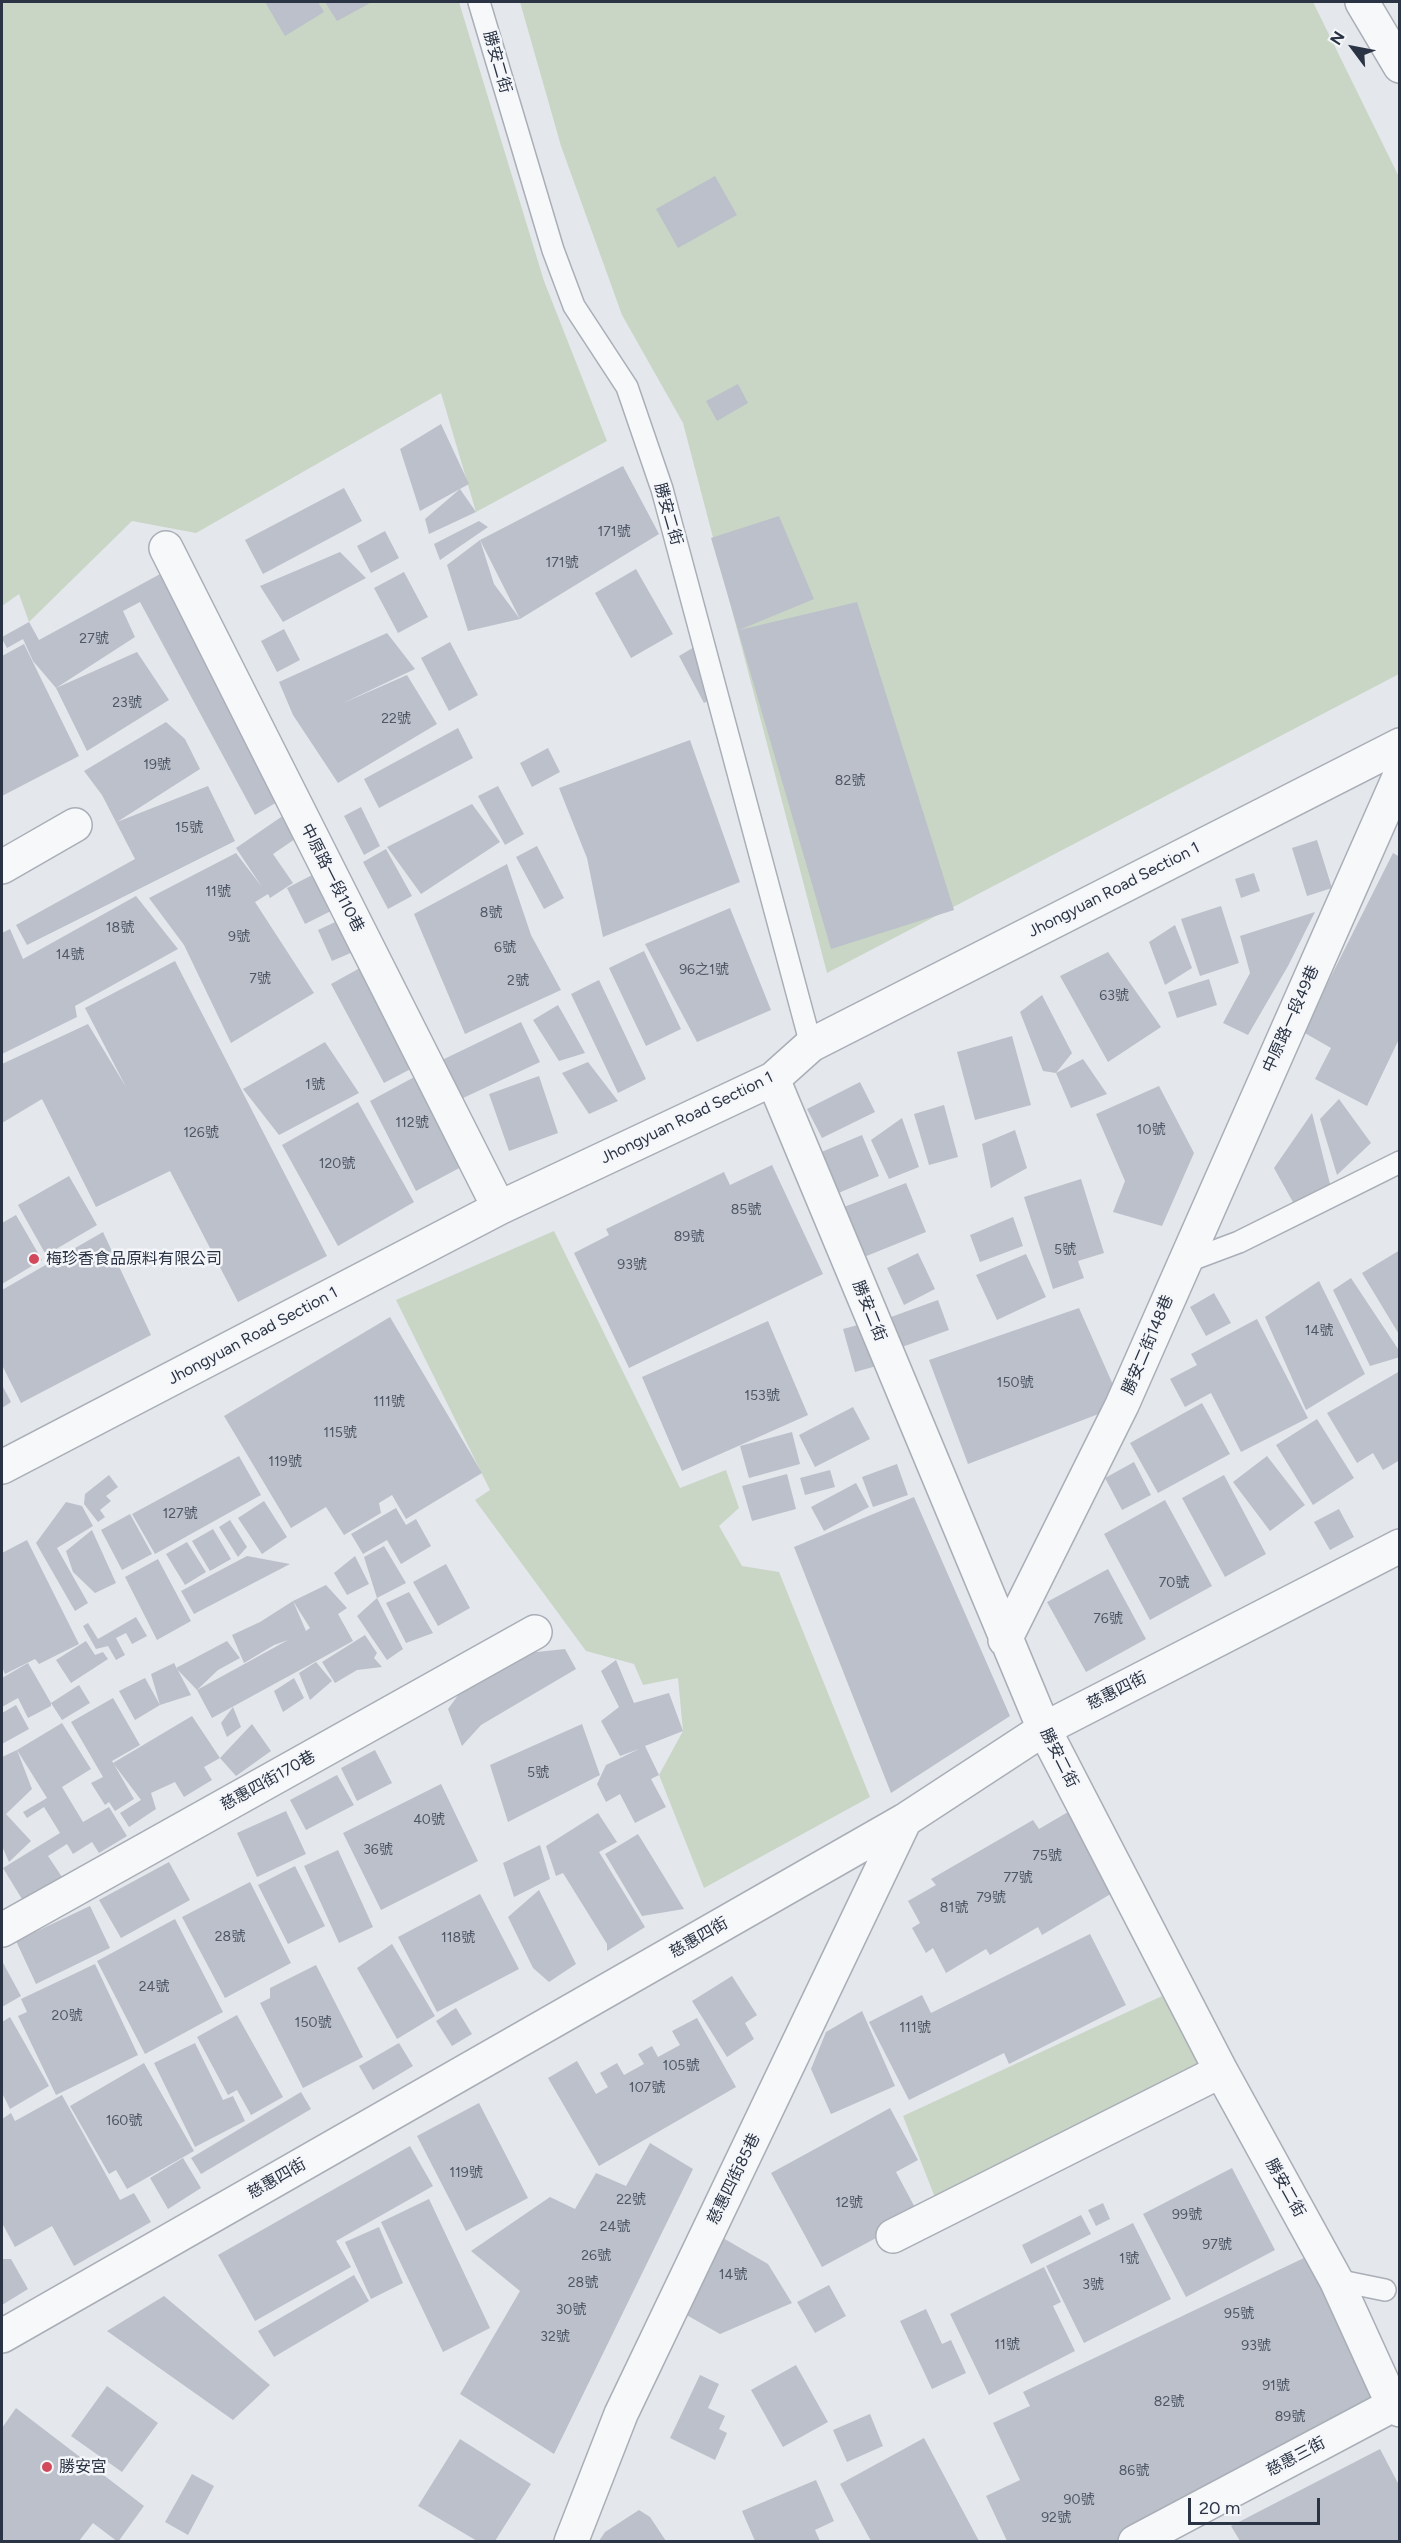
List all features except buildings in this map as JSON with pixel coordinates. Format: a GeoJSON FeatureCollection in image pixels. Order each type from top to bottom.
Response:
{"type":"FeatureCollection","features":[{"type":"Feature","properties":{"kind":"street"},"geometry":{"type":"LineString","coordinates":[[1362,2],[1400,66]]}},
{"type":"Feature","properties":{"kind":"street","name":"中原路一段110巷"},"geometry":{"type":"LineString","coordinates":[[166,548],[499,1208]]}},
{"type":"Feature","properties":{"kind":"street","name":"Jhongyuan Road Section 1"},"geometry":{"type":"LineString","coordinates":[[2,1467],[499,1208],[773,1079],[811,1044],[1400,745]]}},
{"type":"Feature","properties":{"kind":"street","name":"中原路一段49巷"},"geometry":{"type":"LineString","coordinates":[[1183,1263],[1400,775]]}},
{"type":"Feature","properties":{"kind":"street"},"geometry":{"type":"LineString","coordinates":[[2,867],[75,825]]}},
{"type":"Feature","properties":{"kind":"street","name":"勝安二街"},"geometry":{"type":"LineString","coordinates":[[773,1079],[1044,1729],[1221,2071],[1336,2280],[1396,2408]]}},
{"type":"Feature","properties":{"kind":"street","name":"勝安二街148巷"},"geometry":{"type":"LineString","coordinates":[[1005,1640],[1122,1405],[1183,1263]]}},
{"type":"Feature","properties":{"kind":"street","name":"慈惠四街"},"geometry":{"type":"LineString","coordinates":[[2,2336],[905,1820],[1044,1729],[1400,1546]]}},
{"type":"Feature","properties":{"kind":"street","name":"慈惠四街170巷"},"geometry":{"type":"LineString","coordinates":[[2,1930],[535,1632]]}},
{"type":"Feature","properties":{"kind":"street","name":"慈惠四街85巷"},"geometry":{"type":"LineString","coordinates":[[572,2541],[621,2414],[905,1820]]}},
{"type":"Feature","properties":{"kind":"street"},"geometry":{"type":"LineString","coordinates":[[893,2236],[1221,2071]]}},
{"type":"Feature","properties":{"kind":"street","name":"慈惠三街"},"geometry":{"type":"LineString","coordinates":[[1135,2541],[1396,2408]]}},
{"type":"Feature","properties":{"kind":"lane","name":"勝安二街"},"geometry":{"type":"LineString","coordinates":[[479,2],[552,250],[574,306],[627,387],[662,489],[811,1044]]}},
{"type":"Feature","properties":{"kind":"lane"},"geometry":{"type":"LineString","coordinates":[[1183,1263],[1239,1242],[1400,1162]]}},
{"type":"Feature","properties":{"kind":"lane"},"geometry":{"type":"LineString","coordinates":[[1336,2280],[1385,2289]]}},
{"type":"Feature","properties":{"kind":"green space"},"geometry":{"type":"Polygon","coordinates":[[[2,2],[459,2],[544,281],[607,441],[476,512],[441,393],[196,533],[132,521],[29,622],[19,594],[2,606],[2,2]]]}},
{"type":"Feature","properties":{"kind":"green space"},"geometry":{"type":"Polygon","coordinates":[[[520,2],[1313,2],[1399,177],[1399,674],[827,973],[683,423],[622,315],[561,146],[520,2]]]}},
{"type":"Feature","properties":{"kind":"green space"},"geometry":{"type":"Polygon","coordinates":[[[554,1231],[680,1488],[726,1470],[739,1508],[719,1526],[742,1566],[779,1572],[870,1797],[704,1888],[659,1775],[683,1731],[678,1678],[643,1685],[634,1664],[586,1651],[475,1500],[490,1490],[396,1300],[554,1231]]]}},
{"type":"Feature","properties":{"kind":"green space"},"geometry":{"type":"Polygon","coordinates":[[[1162,1996],[1204,2071],[938,2205],[903,2116],[1162,1996]]]}},
{"type":"Feature","properties":{"kind":"place","name":"梅珍香食品原料有限公司"},"geometry":{"type":"Point","coordinates":[34,1259]}},
{"type":"Feature","properties":{"kind":"place","name":"勝安宮"},"geometry":{"type":"Point","coordinates":[47,2467]}}]}
